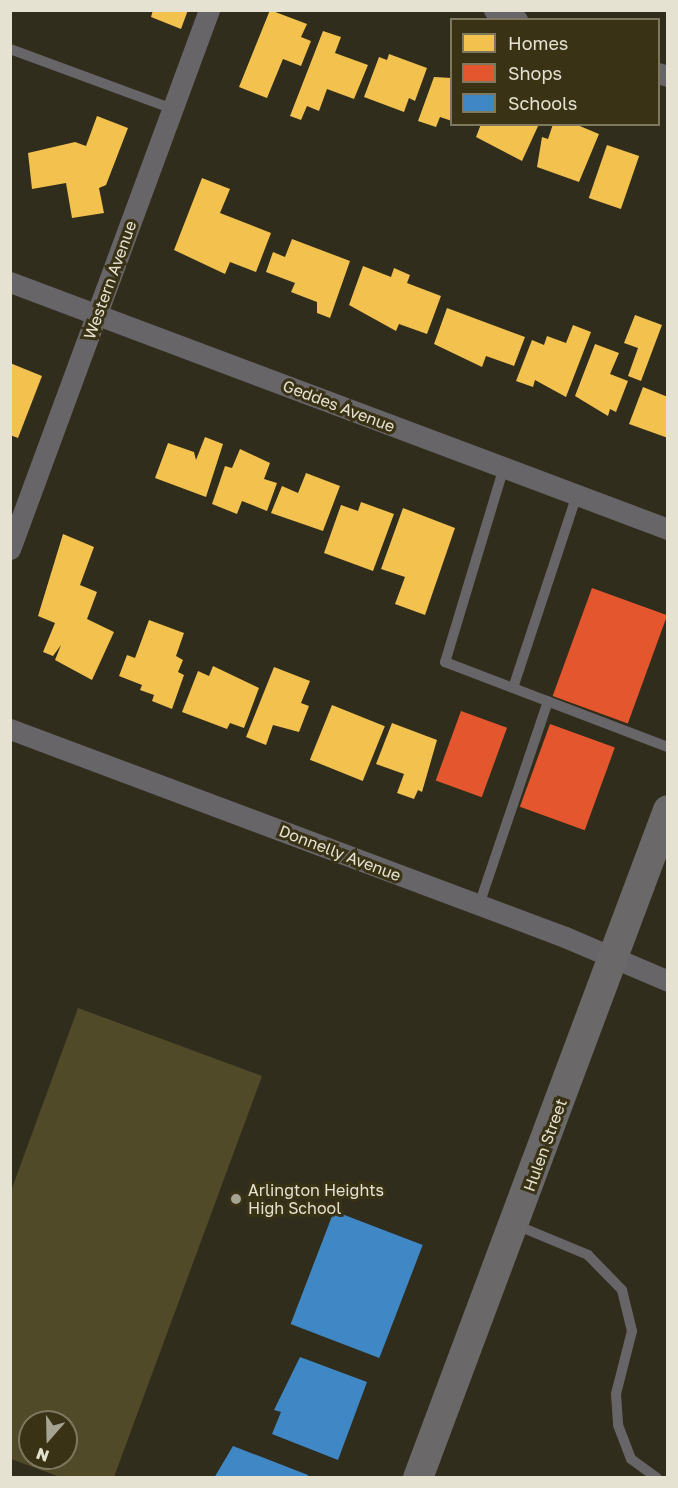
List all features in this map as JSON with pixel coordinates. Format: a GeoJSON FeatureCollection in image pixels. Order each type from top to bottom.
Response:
{"type":"FeatureCollection","features":[{"type":"Feature","properties":{"kind":"main road","name":"Hulen Street"},"geometry":{"type":"LineString","coordinates":[[418,1478],[515,1225],[668,810]]}},
{"type":"Feature","properties":{"kind":"street","name":"Western Avenue"},"geometry":{"type":"LineString","coordinates":[[10,549],[209,10]]}},
{"type":"Feature","properties":{"kind":"street"},"geometry":{"type":"LineString","coordinates":[[494,10],[512,18]]}},
{"type":"Feature","properties":{"kind":"street","name":"Geddes Avenue"},"geometry":{"type":"LineString","coordinates":[[10,282],[668,529]]}},
{"type":"Feature","properties":{"kind":"street","name":"Donnelly Avenue"},"geometry":{"type":"LineString","coordinates":[[10,729],[479,905],[668,981]]}},
{"type":"Feature","properties":{"kind":"lane"},"geometry":{"type":"LineString","coordinates":[[10,49],[173,109]]}},
{"type":"Feature","properties":{"kind":"lane"},"geometry":{"type":"LineString","coordinates":[[504,468],[445,662],[668,747]]}},
{"type":"Feature","properties":{"kind":"lane"},"geometry":{"type":"LineString","coordinates":[[513,688],[578,495]]}},
{"type":"Feature","properties":{"kind":"lane"},"geometry":{"type":"LineString","coordinates":[[479,905],[548,701]]}},
{"type":"Feature","properties":{"kind":"lane"},"geometry":{"type":"LineString","coordinates":[[515,1225],[578,1249],[616,1279],[632,1331],[616,1394],[621,1440],[632,1459],[657,1478]]}},
{"type":"Feature","properties":{"kind":"shaded area"},"geometry":{"type":"Polygon","coordinates":[[[78,1008],[262,1076],[114,1477],[60,1477],[41,1470],[78,1470],[78,1410],[18,1410],[18,1462],[11,1459],[11,1191],[78,1008]]]}},
{"type":"Feature","properties":{"kind":"building: Homes"},"geometry":{"type":"Polygon","coordinates":[[[153,10],[188,10],[181,29],[151,17],[153,10]]]}},
{"type":"Feature","properties":{"kind":"building: Homes"},"geometry":{"type":"Polygon","coordinates":[[[270,10],[307,24],[301,37],[311,41],[301,66],[283,59],[267,98],[239,87],[270,10]]]}},
{"type":"Feature","properties":{"kind":"building: Homes"},"geometry":{"type":"Polygon","coordinates":[[[323,31],[341,37],[335,53],[368,65],[354,99],[327,89],[319,111],[307,106],[301,120],[290,116],[323,31]]]}},
{"type":"Feature","properties":{"kind":"building: Homes"},"geometry":{"type":"Polygon","coordinates":[[[389,54],[427,68],[415,101],[409,98],[404,112],[364,97],[379,57],[387,60],[389,54]]]}},
{"type":"Feature","properties":{"kind":"building: Homes"},"geometry":{"type":"Polygon","coordinates":[[[434,77],[450,78],[450,120],[440,117],[436,127],[418,121],[434,77]]]}},
{"type":"Feature","properties":{"kind":"building: Homes"},"geometry":{"type":"Polygon","coordinates":[[[97,116],[128,128],[106,185],[99,188],[104,213],[72,218],[66,183],[32,189],[28,153],[75,142],[86,146],[97,116]]]}},
{"type":"Feature","properties":{"kind":"building: Homes"},"geometry":{"type":"Polygon","coordinates":[[[480,126],[538,126],[522,161],[476,137],[480,126]]]}},
{"type":"Feature","properties":{"kind":"building: Homes"},"geometry":{"type":"Polygon","coordinates":[[[552,126],[580,126],[599,134],[579,182],[537,167],[542,137],[548,139],[552,126]]]}},
{"type":"Feature","properties":{"kind":"building: Homes"},"geometry":{"type":"Polygon","coordinates":[[[607,145],[639,156],[621,209],[589,198],[607,145]]]}},
{"type":"Feature","properties":{"kind":"building: Homes"},"geometry":{"type":"Polygon","coordinates":[[[202,178],[230,189],[220,213],[271,233],[256,272],[230,262],[225,274],[174,250],[202,178]]]}},
{"type":"Feature","properties":{"kind":"building: Homes"},"geometry":{"type":"Polygon","coordinates":[[[292,239],[350,261],[330,318],[317,313],[317,302],[291,292],[295,283],[266,272],[273,252],[285,257],[292,239]]]}},
{"type":"Feature","properties":{"kind":"building: Homes"},"geometry":{"type":"Polygon","coordinates":[[[363,266],[391,277],[394,268],[410,275],[407,283],[441,296],[427,334],[399,324],[396,331],[349,305],[363,266]]]}},
{"type":"Feature","properties":{"kind":"building: Homes"},"geometry":{"type":"Polygon","coordinates":[[[447,308],[525,337],[514,366],[486,356],[482,367],[434,344],[447,308]]]}},
{"type":"Feature","properties":{"kind":"building: Homes"},"geometry":{"type":"Polygon","coordinates":[[[635,315],[662,325],[641,381],[628,376],[638,348],[624,343],[635,315]]]}},
{"type":"Feature","properties":{"kind":"building: Homes"},"geometry":{"type":"Polygon","coordinates":[[[573,325],[591,332],[566,397],[535,380],[533,387],[516,381],[532,340],[544,345],[547,336],[566,343],[573,325]]]}},
{"type":"Feature","properties":{"kind":"building: Homes"},"geometry":{"type":"Polygon","coordinates":[[[595,344],[619,353],[610,374],[628,381],[616,412],[610,409],[608,416],[575,396],[595,344]]]}},
{"type":"Feature","properties":{"kind":"building: Homes"},"geometry":{"type":"Polygon","coordinates":[[[10,363],[42,376],[18,438],[10,435],[10,363]]]}},
{"type":"Feature","properties":{"kind":"building: Homes"},"geometry":{"type":"Polygon","coordinates":[[[643,387],[668,397],[668,438],[629,424],[643,387]]]}},
{"type":"Feature","properties":{"kind":"building: Homes"},"geometry":{"type":"Polygon","coordinates":[[[205,437],[223,444],[206,497],[155,478],[168,443],[194,452],[196,460],[205,437]]]}},
{"type":"Feature","properties":{"kind":"building: Homes"},"geometry":{"type":"Polygon","coordinates":[[[240,449],[270,463],[264,479],[277,483],[267,511],[242,501],[237,514],[212,504],[225,466],[232,468],[240,449]]]}},
{"type":"Feature","properties":{"kind":"building: Homes"},"geometry":{"type":"Polygon","coordinates":[[[306,473],[340,486],[323,531],[271,513],[282,486],[298,493],[306,473]]]}},
{"type":"Feature","properties":{"kind":"building: Homes"},"geometry":{"type":"Polygon","coordinates":[[[361,502],[394,514],[373,571],[324,553],[341,505],[358,511],[361,502]]]}},
{"type":"Feature","properties":{"kind":"building: Homes"},"geometry":{"type":"Polygon","coordinates":[[[403,508],[455,528],[425,615],[395,604],[405,577],[381,569],[403,508]]]}},
{"type":"Feature","properties":{"kind":"building: Homes"},"geometry":{"type":"Polygon","coordinates":[[[63,534],[94,547],[80,585],[97,592],[87,619],[114,632],[92,680],[55,660],[61,645],[53,656],[43,652],[55,623],[38,616],[63,534]]]}},
{"type":"Feature","properties":{"kind":"building: Homes"},"geometry":{"type":"Polygon","coordinates":[[[149,620],[184,633],[176,656],[183,660],[178,672],[184,675],[172,709],[152,701],[154,695],[140,690],[142,685],[119,676],[127,655],[135,658],[149,620]]]}},
{"type":"Feature","properties":{"kind":"building: Homes"},"geometry":{"type":"Polygon","coordinates":[[[213,666],[259,688],[244,728],[230,723],[227,729],[182,712],[198,671],[209,676],[213,666]]]}},
{"type":"Feature","properties":{"kind":"building: Homes"},"geometry":{"type":"Polygon","coordinates":[[[274,667],[310,681],[301,703],[309,706],[299,732],[273,725],[266,745],[246,737],[274,667]]]}},
{"type":"Feature","properties":{"kind":"building: Homes"},"geometry":{"type":"Polygon","coordinates":[[[332,705],[385,726],[363,781],[310,760],[332,705]]]}},
{"type":"Feature","properties":{"kind":"building: Homes"},"geometry":{"type":"Polygon","coordinates":[[[392,723],[437,740],[422,792],[418,790],[414,799],[397,793],[404,774],[376,764],[392,723]]]}},
{"type":"Feature","properties":{"kind":"building: Shops"},"geometry":{"type":"Polygon","coordinates":[[[592,588],[667,615],[628,723],[553,696],[592,588]]]}},
{"type":"Feature","properties":{"kind":"building: Shops"},"geometry":{"type":"Polygon","coordinates":[[[461,711],[507,728],[482,797],[436,781],[461,711]]]}},
{"type":"Feature","properties":{"kind":"building: Shops"},"geometry":{"type":"Polygon","coordinates":[[[550,724],[615,748],[585,830],[520,807],[550,724]]]}},
{"type":"Feature","properties":{"kind":"building: Schools"},"geometry":{"type":"Polygon","coordinates":[[[334,1211],[423,1245],[379,1358],[291,1324],[334,1211]]]}},
{"type":"Feature","properties":{"kind":"building: Schools"},"geometry":{"type":"Polygon","coordinates":[[[300,1357],[367,1382],[338,1460],[272,1434],[281,1412],[274,1410],[300,1357]]]}},
{"type":"Feature","properties":{"kind":"building: Schools"},"geometry":{"type":"Polygon","coordinates":[[[233,1446],[308,1475],[307,1478],[214,1478],[233,1446]]]}},
{"type":"Feature","properties":{"kind":"place","name":"Arlington Heights High School"},"geometry":{"type":"Point","coordinates":[236,1199]}}]}
